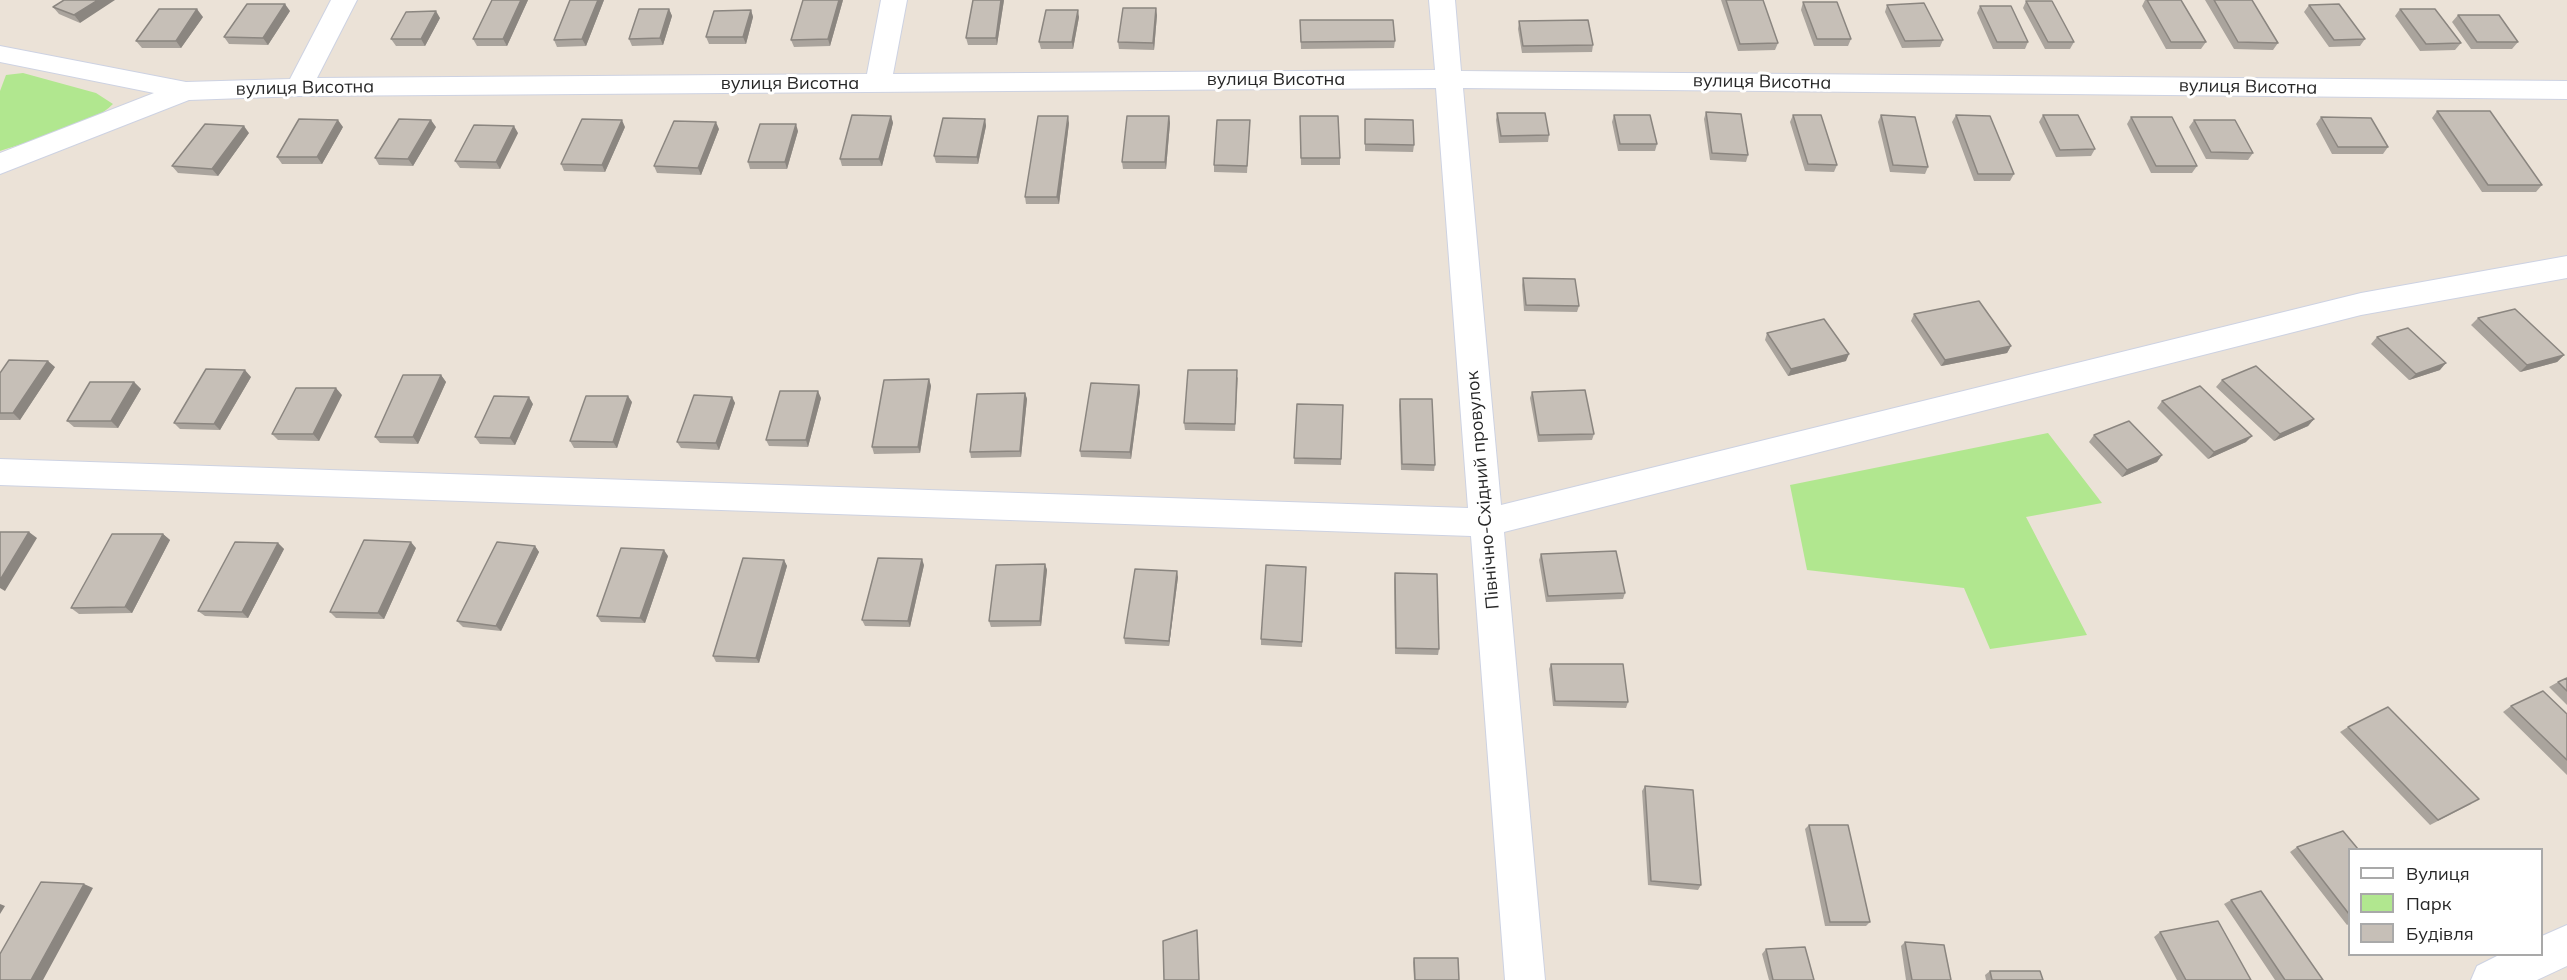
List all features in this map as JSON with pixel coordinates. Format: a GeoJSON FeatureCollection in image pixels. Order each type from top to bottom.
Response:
{"type":"FeatureCollection","features":[{"type":"Feature","properties":{"kind":"street"},"geometry":{"type":"LineString","coordinates":[[299,87],[344,0]]}},
{"type":"Feature","properties":{"kind":"street"},"geometry":{"type":"LineString","coordinates":[[878,84],[894,0]]}},
{"type":"Feature","properties":{"kind":"street","name":"Північно-Східний провулок"},"geometry":{"type":"LineString","coordinates":[[1442,0],[1525,980]]}},
{"type":"Feature","properties":{"kind":"street"},"geometry":{"type":"LineString","coordinates":[[0,54],[186,91]]}},
{"type":"Feature","properties":{"kind":"street","name":"вулиця Висотна"},"geometry":{"type":"LineString","coordinates":[[0,165],[186,91],[299,87],[1448,79],[2567,90]]}},
{"type":"Feature","properties":{"kind":"street"},"geometry":{"type":"LineString","coordinates":[[0,472],[1486,523],[2361,304],[2567,267]]}},
{"type":"Feature","properties":{"kind":"street"},"geometry":{"type":"LineString","coordinates":[[2491,980],[2567,945]]}},
{"type":"Feature","properties":{"kind":"green space"},"geometry":{"type":"Polygon","coordinates":[[[23,73],[96,93],[113,104],[76,126],[0,151],[0,91],[6,75],[23,73]]]}},
{"type":"Feature","properties":{"kind":"green space"},"geometry":{"type":"Polygon","coordinates":[[[2048,433],[2102,503],[2026,517],[2087,635],[1990,649],[1964,588],[1807,570],[1790,485],[2048,433]]]}},
{"type":"Feature","properties":{"kind":"building"},"geometry":{"type":"Polygon","coordinates":[[[64,0],[98,0],[74,15],[53,7],[64,0]]]}},
{"type":"Feature","properties":{"kind":"building"},"geometry":{"type":"Polygon","coordinates":[[[492,0],[521,0],[503,39],[473,39],[492,0]]]}},
{"type":"Feature","properties":{"kind":"building"},"geometry":{"type":"Polygon","coordinates":[[[570,0],[598,0],[582,39],[554,40],[570,0]]]}},
{"type":"Feature","properties":{"kind":"building"},"geometry":{"type":"Polygon","coordinates":[[[803,0],[839,0],[828,39],[791,40],[803,0]]]}},
{"type":"Feature","properties":{"kind":"building"},"geometry":{"type":"Polygon","coordinates":[[[973,0],[1001,0],[996,38],[966,38],[973,0]]]}},
{"type":"Feature","properties":{"kind":"building"},"geometry":{"type":"Polygon","coordinates":[[[1726,0],[1763,0],[1778,43],[1740,44],[1726,0]]]}},
{"type":"Feature","properties":{"kind":"building"},"geometry":{"type":"Polygon","coordinates":[[[2147,0],[2181,0],[2206,42],[2171,42],[2147,0]]]}},
{"type":"Feature","properties":{"kind":"building"},"geometry":{"type":"Polygon","coordinates":[[[2214,0],[2252,0],[2278,43],[2238,42],[2214,0]]]}},
{"type":"Feature","properties":{"kind":"building"},"geometry":{"type":"Polygon","coordinates":[[[2026,1],[2052,1],[2074,42],[2048,42],[2026,1]]]}},
{"type":"Feature","properties":{"kind":"building"},"geometry":{"type":"Polygon","coordinates":[[[1803,2],[1837,2],[1851,39],[1817,39],[1803,2]]]}},
{"type":"Feature","properties":{"kind":"building"},"geometry":{"type":"Polygon","coordinates":[[[1924,3],[1943,40],[1905,41],[1887,5],[1924,3]]]}},
{"type":"Feature","properties":{"kind":"building"},"geometry":{"type":"Polygon","coordinates":[[[247,4],[285,4],[263,38],[224,37],[247,4]]]}},
{"type":"Feature","properties":{"kind":"building"},"geometry":{"type":"Polygon","coordinates":[[[2339,4],[2365,39],[2334,40],[2309,5],[2339,4]]]}},
{"type":"Feature","properties":{"kind":"building"},"geometry":{"type":"Polygon","coordinates":[[[1980,6],[2011,6],[2028,42],[1997,42],[1980,6]]]}},
{"type":"Feature","properties":{"kind":"building"},"geometry":{"type":"Polygon","coordinates":[[[1123,8],[1156,8],[1153,43],[1118,42],[1123,8]]]}},
{"type":"Feature","properties":{"kind":"building"},"geometry":{"type":"Polygon","coordinates":[[[159,9],[197,9],[176,41],[136,41],[159,9]]]}},
{"type":"Feature","properties":{"kind":"building"},"geometry":{"type":"Polygon","coordinates":[[[639,9],[669,9],[660,38],[629,39],[639,9]]]}},
{"type":"Feature","properties":{"kind":"building"},"geometry":{"type":"Polygon","coordinates":[[[2400,9],[2435,9],[2461,43],[2426,44],[2400,9]]]}},
{"type":"Feature","properties":{"kind":"building"},"geometry":{"type":"Polygon","coordinates":[[[751,10],[743,37],[706,37],[714,11],[751,10]]]}},
{"type":"Feature","properties":{"kind":"building"},"geometry":{"type":"Polygon","coordinates":[[[1046,10],[1078,10],[1072,42],[1039,42],[1046,10]]]}},
{"type":"Feature","properties":{"kind":"building"},"geometry":{"type":"Polygon","coordinates":[[[436,11],[421,39],[391,39],[406,12],[436,11]]]}},
{"type":"Feature","properties":{"kind":"building"},"geometry":{"type":"Polygon","coordinates":[[[2458,15],[2499,15],[2518,42],[2477,42],[2458,15]]]}},
{"type":"Feature","properties":{"kind":"building"},"geometry":{"type":"Polygon","coordinates":[[[1300,20],[1393,20],[1395,41],[1301,42],[1300,20]]]}},
{"type":"Feature","properties":{"kind":"building"},"geometry":{"type":"Polygon","coordinates":[[[1588,20],[1593,45],[1523,46],[1519,21],[1588,20]]]}},
{"type":"Feature","properties":{"kind":"building"},"geometry":{"type":"Polygon","coordinates":[[[2437,111],[2490,111],[2542,185],[2488,185],[2437,111]]]}},
{"type":"Feature","properties":{"kind":"building"},"geometry":{"type":"Polygon","coordinates":[[[1706,112],[1741,114],[1748,155],[1712,153],[1706,112]]]}},
{"type":"Feature","properties":{"kind":"building"},"geometry":{"type":"Polygon","coordinates":[[[1497,113],[1545,113],[1549,135],[1501,136],[1497,113]]]}},
{"type":"Feature","properties":{"kind":"building"},"geometry":{"type":"Polygon","coordinates":[[[852,115],[891,116],[879,159],[840,159],[852,115]]]}},
{"type":"Feature","properties":{"kind":"building"},"geometry":{"type":"Polygon","coordinates":[[[1614,115],[1650,115],[1657,144],[1620,144],[1614,115]]]}},
{"type":"Feature","properties":{"kind":"building"},"geometry":{"type":"Polygon","coordinates":[[[1793,115],[1821,115],[1837,165],[1808,164],[1793,115]]]}},
{"type":"Feature","properties":{"kind":"building"},"geometry":{"type":"Polygon","coordinates":[[[1881,115],[1915,117],[1928,167],[1893,165],[1881,115]]]}},
{"type":"Feature","properties":{"kind":"building"},"geometry":{"type":"Polygon","coordinates":[[[1956,115],[1990,116],[2014,174],[1978,174],[1956,115]]]}},
{"type":"Feature","properties":{"kind":"building"},"geometry":{"type":"Polygon","coordinates":[[[2043,115],[2078,115],[2095,149],[2060,150],[2043,115]]]}},
{"type":"Feature","properties":{"kind":"building"},"geometry":{"type":"Polygon","coordinates":[[[1038,116],[1068,116],[1057,197],[1025,197],[1038,116]]]}},
{"type":"Feature","properties":{"kind":"building"},"geometry":{"type":"Polygon","coordinates":[[[1127,116],[1169,116],[1165,162],[1122,162],[1127,116]]]}},
{"type":"Feature","properties":{"kind":"building"},"geometry":{"type":"Polygon","coordinates":[[[1300,116],[1338,116],[1340,158],[1301,158],[1300,116]]]}},
{"type":"Feature","properties":{"kind":"building"},"geometry":{"type":"Polygon","coordinates":[[[2131,117],[2172,117],[2197,166],[2156,166],[2131,117]]]}},
{"type":"Feature","properties":{"kind":"building"},"geometry":{"type":"Polygon","coordinates":[[[2321,117],[2371,118],[2388,147],[2338,147],[2321,117]]]}},
{"type":"Feature","properties":{"kind":"building"},"geometry":{"type":"Polygon","coordinates":[[[943,118],[985,119],[977,157],[934,156],[943,118]]]}},
{"type":"Feature","properties":{"kind":"building"},"geometry":{"type":"Polygon","coordinates":[[[299,119],[338,120],[317,157],[277,157],[299,119]]]}},
{"type":"Feature","properties":{"kind":"building"},"geometry":{"type":"Polygon","coordinates":[[[399,119],[431,120],[408,159],[375,158],[399,119]]]}},
{"type":"Feature","properties":{"kind":"building"},"geometry":{"type":"Polygon","coordinates":[[[582,119],[622,120],[602,165],[561,164],[582,119]]]}},
{"type":"Feature","properties":{"kind":"building"},"geometry":{"type":"Polygon","coordinates":[[[1365,119],[1413,120],[1414,145],[1365,144],[1365,119]]]}},
{"type":"Feature","properties":{"kind":"building"},"geometry":{"type":"Polygon","coordinates":[[[1217,120],[1250,120],[1247,166],[1214,165],[1217,120]]]}},
{"type":"Feature","properties":{"kind":"building"},"geometry":{"type":"Polygon","coordinates":[[[2194,120],[2235,120],[2253,153],[2211,152],[2194,120]]]}},
{"type":"Feature","properties":{"kind":"building"},"geometry":{"type":"Polygon","coordinates":[[[674,121],[716,122],[698,168],[654,166],[674,121]]]}},
{"type":"Feature","properties":{"kind":"building"},"geometry":{"type":"Polygon","coordinates":[[[205,124],[244,126],[212,169],[172,166],[205,124]]]}},
{"type":"Feature","properties":{"kind":"building"},"geometry":{"type":"Polygon","coordinates":[[[760,124],[796,124],[785,162],[748,162],[760,124]]]}},
{"type":"Feature","properties":{"kind":"building"},"geometry":{"type":"Polygon","coordinates":[[[474,125],[514,126],[496,162],[455,161],[474,125]]]}},
{"type":"Feature","properties":{"kind":"building"},"geometry":{"type":"Polygon","coordinates":[[[1523,278],[1575,279],[1579,306],[1526,305],[1523,278]]]}},
{"type":"Feature","properties":{"kind":"building"},"geometry":{"type":"Polygon","coordinates":[[[1979,301],[2011,346],[1945,360],[1914,314],[1979,301]]]}},
{"type":"Feature","properties":{"kind":"building"},"geometry":{"type":"Polygon","coordinates":[[[2515,309],[2564,355],[2527,365],[2478,318],[2515,309]]]}},
{"type":"Feature","properties":{"kind":"building"},"geometry":{"type":"Polygon","coordinates":[[[1824,319],[1849,354],[1791,369],[1767,333],[1824,319]]]}},
{"type":"Feature","properties":{"kind":"building"},"geometry":{"type":"Polygon","coordinates":[[[2408,328],[2446,363],[2416,374],[2377,337],[2408,328]]]}},
{"type":"Feature","properties":{"kind":"building"},"geometry":{"type":"Polygon","coordinates":[[[9,360],[48,361],[13,413],[0,413],[0,373],[9,360]]]}},
{"type":"Feature","properties":{"kind":"building"},"geometry":{"type":"Polygon","coordinates":[[[2256,366],[2314,419],[2280,434],[2222,380],[2256,366]]]}},
{"type":"Feature","properties":{"kind":"building"},"geometry":{"type":"Polygon","coordinates":[[[206,369],[245,370],[214,424],[174,423],[206,369]]]}},
{"type":"Feature","properties":{"kind":"building"},"geometry":{"type":"Polygon","coordinates":[[[1188,370],[1237,370],[1235,424],[1184,423],[1188,370]]]}},
{"type":"Feature","properties":{"kind":"building"},"geometry":{"type":"Polygon","coordinates":[[[403,375],[441,375],[413,437],[375,437],[403,375]]]}},
{"type":"Feature","properties":{"kind":"building"},"geometry":{"type":"Polygon","coordinates":[[[929,379],[918,447],[872,447],[884,380],[929,379]]]}},
{"type":"Feature","properties":{"kind":"building"},"geometry":{"type":"Polygon","coordinates":[[[90,382],[134,382],[111,421],[67,421],[90,382]]]}},
{"type":"Feature","properties":{"kind":"building"},"geometry":{"type":"Polygon","coordinates":[[[1091,383],[1139,385],[1130,452],[1080,451],[1091,383]]]}},
{"type":"Feature","properties":{"kind":"building"},"geometry":{"type":"Polygon","coordinates":[[[2200,386],[2252,436],[2214,452],[2162,401],[2200,386]]]}},
{"type":"Feature","properties":{"kind":"building"},"geometry":{"type":"Polygon","coordinates":[[[296,388],[336,388],[313,434],[272,434],[296,388]]]}},
{"type":"Feature","properties":{"kind":"building"},"geometry":{"type":"Polygon","coordinates":[[[1585,390],[1594,434],[1539,435],[1532,392],[1585,390]]]}},
{"type":"Feature","properties":{"kind":"building"},"geometry":{"type":"Polygon","coordinates":[[[780,391],[818,391],[806,440],[766,440],[780,391]]]}},
{"type":"Feature","properties":{"kind":"building"},"geometry":{"type":"Polygon","coordinates":[[[1025,393],[1020,451],[970,452],[977,394],[1025,393]]]}},
{"type":"Feature","properties":{"kind":"building"},"geometry":{"type":"Polygon","coordinates":[[[694,395],[732,397],[716,443],[677,442],[694,395]]]}},
{"type":"Feature","properties":{"kind":"building"},"geometry":{"type":"Polygon","coordinates":[[[494,396],[529,397],[510,438],[475,437],[494,396]]]}},
{"type":"Feature","properties":{"kind":"building"},"geometry":{"type":"Polygon","coordinates":[[[586,396],[628,396],[613,442],[570,441],[586,396]]]}},
{"type":"Feature","properties":{"kind":"building"},"geometry":{"type":"Polygon","coordinates":[[[1400,399],[1432,399],[1435,465],[1402,464],[1400,399]]]}},
{"type":"Feature","properties":{"kind":"building"},"geometry":{"type":"Polygon","coordinates":[[[1297,404],[1343,405],[1341,459],[1294,458],[1297,404]]]}},
{"type":"Feature","properties":{"kind":"building"},"geometry":{"type":"Polygon","coordinates":[[[2129,421],[2162,455],[2127,470],[2094,435],[2129,421]]]}},
{"type":"Feature","properties":{"kind":"building"},"geometry":{"type":"Polygon","coordinates":[[[0,532],[29,532],[0,580],[0,532]]]}},
{"type":"Feature","properties":{"kind":"building"},"geometry":{"type":"Polygon","coordinates":[[[112,534],[163,534],[125,607],[71,608],[112,534]]]}},
{"type":"Feature","properties":{"kind":"building"},"geometry":{"type":"Polygon","coordinates":[[[364,540],[411,542],[378,613],[330,612],[364,540]]]}},
{"type":"Feature","properties":{"kind":"building"},"geometry":{"type":"Polygon","coordinates":[[[235,542],[278,543],[242,612],[198,611],[235,542]]]}},
{"type":"Feature","properties":{"kind":"building"},"geometry":{"type":"Polygon","coordinates":[[[497,542],[535,546],[496,626],[457,621],[497,542]]]}},
{"type":"Feature","properties":{"kind":"building"},"geometry":{"type":"Polygon","coordinates":[[[621,548],[664,550],[640,618],[597,616],[621,548]]]}},
{"type":"Feature","properties":{"kind":"building"},"geometry":{"type":"Polygon","coordinates":[[[1616,551],[1625,593],[1548,596],[1541,554],[1616,551]]]}},
{"type":"Feature","properties":{"kind":"building"},"geometry":{"type":"Polygon","coordinates":[[[743,558],[784,560],[756,658],[713,656],[743,558]]]}},
{"type":"Feature","properties":{"kind":"building"},"geometry":{"type":"Polygon","coordinates":[[[878,558],[922,559],[908,621],[862,620],[878,558]]]}},
{"type":"Feature","properties":{"kind":"building"},"geometry":{"type":"Polygon","coordinates":[[[1045,564],[1040,621],[989,621],[996,565],[1045,564]]]}},
{"type":"Feature","properties":{"kind":"building"},"geometry":{"type":"Polygon","coordinates":[[[1266,565],[1306,567],[1302,642],[1261,639],[1266,565]]]}},
{"type":"Feature","properties":{"kind":"building"},"geometry":{"type":"Polygon","coordinates":[[[1135,569],[1177,571],[1169,641],[1124,638],[1135,569]]]}},
{"type":"Feature","properties":{"kind":"building"},"geometry":{"type":"Polygon","coordinates":[[[1395,573],[1437,574],[1439,649],[1396,648],[1395,573]]]}},
{"type":"Feature","properties":{"kind":"building"},"geometry":{"type":"Polygon","coordinates":[[[1551,664],[1623,664],[1628,702],[1555,701],[1551,664]]]}},
{"type":"Feature","properties":{"kind":"building"},"geometry":{"type":"Polygon","coordinates":[[[2567,678],[2567,691],[2558,682],[2567,678]]]}},
{"type":"Feature","properties":{"kind":"building"},"geometry":{"type":"Polygon","coordinates":[[[2543,691],[2567,714],[2567,760],[2511,706],[2543,691]]]}},
{"type":"Feature","properties":{"kind":"building"},"geometry":{"type":"Polygon","coordinates":[[[2388,707],[2479,799],[2438,820],[2348,727],[2388,707]]]}},
{"type":"Feature","properties":{"kind":"building"},"geometry":{"type":"Polygon","coordinates":[[[1645,786],[1693,790],[1701,885],[1651,881],[1645,786]]]}},
{"type":"Feature","properties":{"kind":"building"},"geometry":{"type":"Polygon","coordinates":[[[1809,825],[1848,825],[1870,922],[1830,922],[1809,825]]]}},
{"type":"Feature","properties":{"kind":"building"},"geometry":{"type":"Polygon","coordinates":[[[2343,831],[2357,848],[2348,848],[2348,913],[2297,847],[2343,831]]]}},
{"type":"Feature","properties":{"kind":"building"},"geometry":{"type":"Polygon","coordinates":[[[41,882],[84,884],[31,980],[0,980],[0,954],[41,882]]]}},
{"type":"Feature","properties":{"kind":"building"},"geometry":{"type":"Polygon","coordinates":[[[2261,891],[2323,980],[2285,980],[2231,900],[2261,891]]]}},
{"type":"Feature","properties":{"kind":"building"},"geometry":{"type":"Polygon","coordinates":[[[2218,921],[2251,980],[2186,980],[2160,932],[2218,921]]]}},
{"type":"Feature","properties":{"kind":"building"},"geometry":{"type":"Polygon","coordinates":[[[1197,930],[1199,980],[1164,980],[1163,941],[1197,930]]]}},
{"type":"Feature","properties":{"kind":"building"},"geometry":{"type":"Polygon","coordinates":[[[1905,942],[1944,945],[1951,980],[1912,980],[1905,942]]]}},
{"type":"Feature","properties":{"kind":"building"},"geometry":{"type":"Polygon","coordinates":[[[1805,947],[1814,980],[1773,980],[1766,949],[1805,947]]]}},
{"type":"Feature","properties":{"kind":"building"},"geometry":{"type":"Polygon","coordinates":[[[1414,958],[1458,958],[1459,980],[1415,980],[1414,958]]]}},
{"type":"Feature","properties":{"kind":"building"},"geometry":{"type":"Polygon","coordinates":[[[1990,971],[2040,971],[2043,980],[1992,980],[1990,971]]]}}]}
